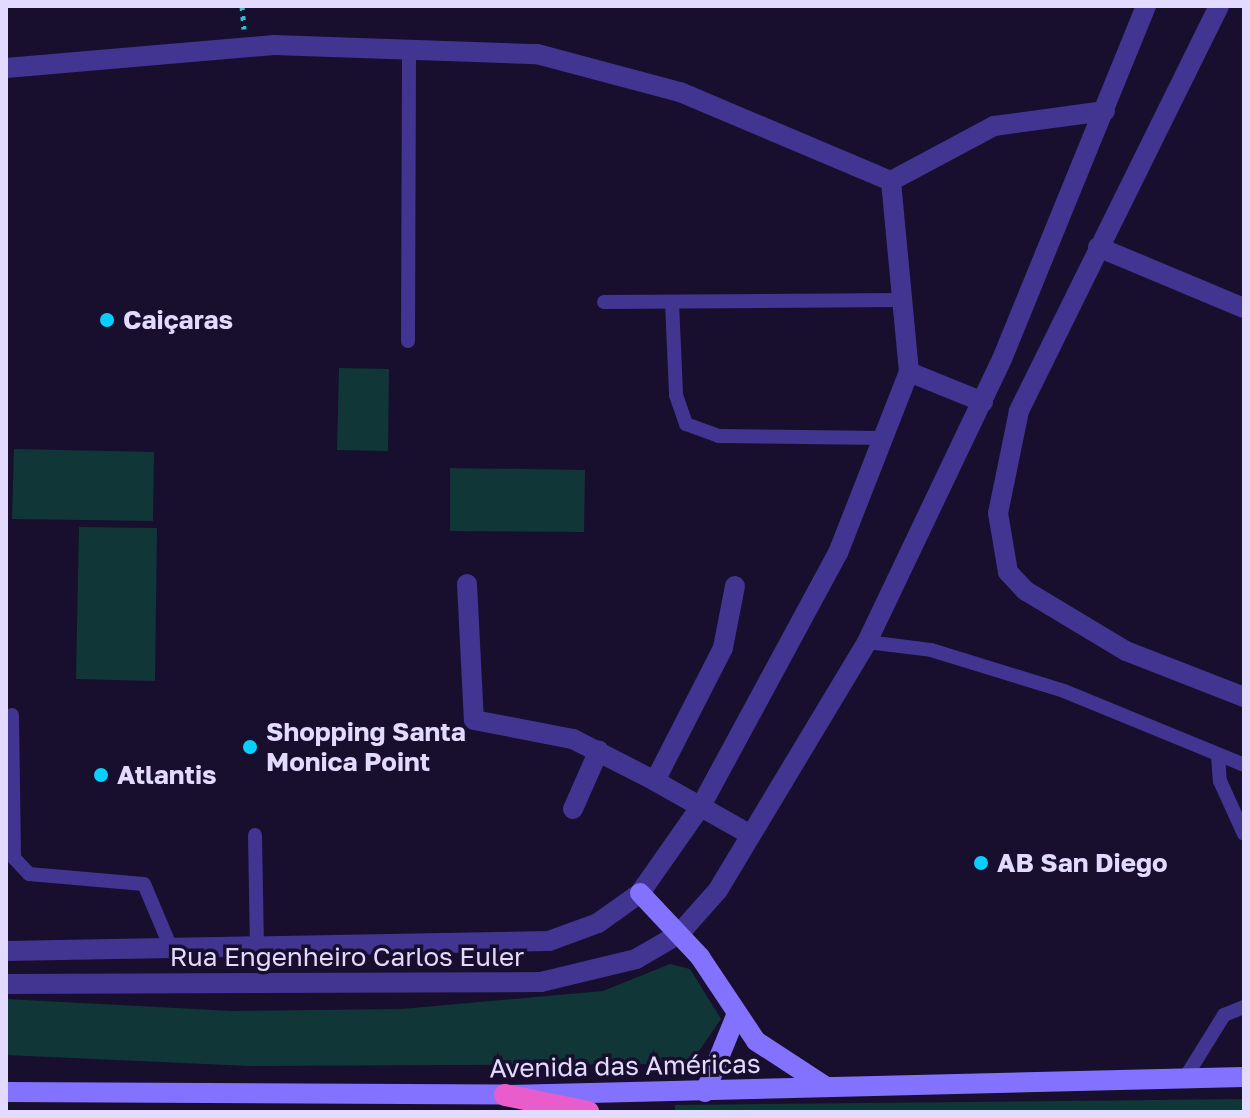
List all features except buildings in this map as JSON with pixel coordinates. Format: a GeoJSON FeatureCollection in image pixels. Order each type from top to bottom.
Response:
{"type":"FeatureCollection","features":[{"type":"Feature","properties":{"kind":"highway"},"geometry":{"type":"LineString","coordinates":[[505,1095],[588,1112]]}},
{"type":"Feature","properties":{"kind":"main road"},"geometry":{"type":"LineString","coordinates":[[640,893],[679,934],[735,1018],[756,1041],[825,1086]]}},
{"type":"Feature","properties":{"kind":"main road"},"geometry":{"type":"LineString","coordinates":[[705,1092],[735,1018]]}},
{"type":"Feature","properties":{"kind":"main road","name":"Avenida das Américas"},"geometry":{"type":"LineString","coordinates":[[6,1092],[505,1095],[1244,1077]]}},
{"type":"Feature","properties":{"kind":"street","name":"Rua Engenheiro Carlos Euler"},"geometry":{"type":"LineString","coordinates":[[6,984],[541,982],[636,959],[679,934],[718,890],[867,642],[983,402],[1146,6]]}},
{"type":"Feature","properties":{"kind":"street"},"geometry":{"type":"LineString","coordinates":[[1219,6],[1019,411],[998,513],[1008,572],[1067,619],[1114,644],[1244,697]]}},
{"type":"Feature","properties":{"kind":"street"},"geometry":{"type":"LineString","coordinates":[[6,68],[274,45],[537,54],[603,66],[891,181],[994,126],[1105,111]]}},
{"type":"Feature","properties":{"kind":"street"},"geometry":{"type":"LineString","coordinates":[[891,181],[899,300],[909,372],[983,402]]}},
{"type":"Feature","properties":{"kind":"street"},"geometry":{"type":"LineString","coordinates":[[1098,247],[1244,308]]}},
{"type":"Feature","properties":{"kind":"street","name":"Rua Engenheiro Carlos Euler"},"geometry":{"type":"LineString","coordinates":[[6,951],[549,941],[598,923],[640,893],[701,806],[838,553],[909,372]]}},
{"type":"Feature","properties":{"kind":"street"},"geometry":{"type":"LineString","coordinates":[[467,584],[474,720],[599,750],[749,834]]}},
{"type":"Feature","properties":{"kind":"street"},"geometry":{"type":"LineString","coordinates":[[655,781],[723,648],[735,586]]}},
{"type":"Feature","properties":{"kind":"street"},"geometry":{"type":"LineString","coordinates":[[573,809],[599,750]]}},
{"type":"Feature","properties":{"kind":"lane"},"geometry":{"type":"LineString","coordinates":[[408,341],[409,48]]}},
{"type":"Feature","properties":{"kind":"lane"},"geometry":{"type":"LineString","coordinates":[[604,302],[899,300]]}},
{"type":"Feature","properties":{"kind":"lane"},"geometry":{"type":"LineString","coordinates":[[672,302],[676,395],[686,424],[719,436],[883,438]]}},
{"type":"Feature","properties":{"kind":"lane"},"geometry":{"type":"LineString","coordinates":[[867,642],[931,650],[1023,678],[1244,765]]}},
{"type":"Feature","properties":{"kind":"lane"},"geometry":{"type":"LineString","coordinates":[[12,715],[14,858],[29,874],[144,884],[171,948]]}},
{"type":"Feature","properties":{"kind":"lane"},"geometry":{"type":"LineString","coordinates":[[1218,755],[1220,781],[1244,834]]}},
{"type":"Feature","properties":{"kind":"lane"},"geometry":{"type":"LineString","coordinates":[[255,835],[257,946]]}},
{"type":"Feature","properties":{"kind":"lane"},"geometry":{"type":"LineString","coordinates":[[1185,1078],[1224,1015],[1244,1007]]}},
{"type":"Feature","properties":{"kind":"green space"},"geometry":{"type":"Polygon","coordinates":[[[339,368],[389,369],[388,451],[337,450],[339,368]]]}},
{"type":"Feature","properties":{"kind":"green space"},"geometry":{"type":"Polygon","coordinates":[[[14,449],[154,452],[153,521],[12,519],[14,449]]]}},
{"type":"Feature","properties":{"kind":"green space"},"geometry":{"type":"Polygon","coordinates":[[[450,468],[585,470],[584,532],[450,531],[450,468]]]}},
{"type":"Feature","properties":{"kind":"green space"},"geometry":{"type":"Polygon","coordinates":[[[79,527],[157,528],[155,681],[76,679],[79,527]]]}},
{"type":"Feature","properties":{"kind":"green space"},"geometry":{"type":"Polygon","coordinates":[[[670,964],[690,969],[721,1019],[690,1064],[249,1066],[6,1055],[6,999],[232,1011],[402,1009],[603,991],[670,964]]]}},
{"type":"Feature","properties":{"kind":"green space"},"geometry":{"type":"Polygon","coordinates":[[[1244,1099],[1244,1112],[675,1110],[675,1105],[1244,1099]]]}},
{"type":"Feature","properties":{"kind":"place","name":"Caiçaras"},"geometry":{"type":"Point","coordinates":[107,320]}},
{"type":"Feature","properties":{"kind":"place","name":"Shopping Santa Monica Point"},"geometry":{"type":"Point","coordinates":[250,747]}},
{"type":"Feature","properties":{"kind":"place","name":"Atlantis"},"geometry":{"type":"Point","coordinates":[101,775]}},
{"type":"Feature","properties":{"kind":"place","name":"AB San Diego"},"geometry":{"type":"Point","coordinates":[981,863]}}]}
